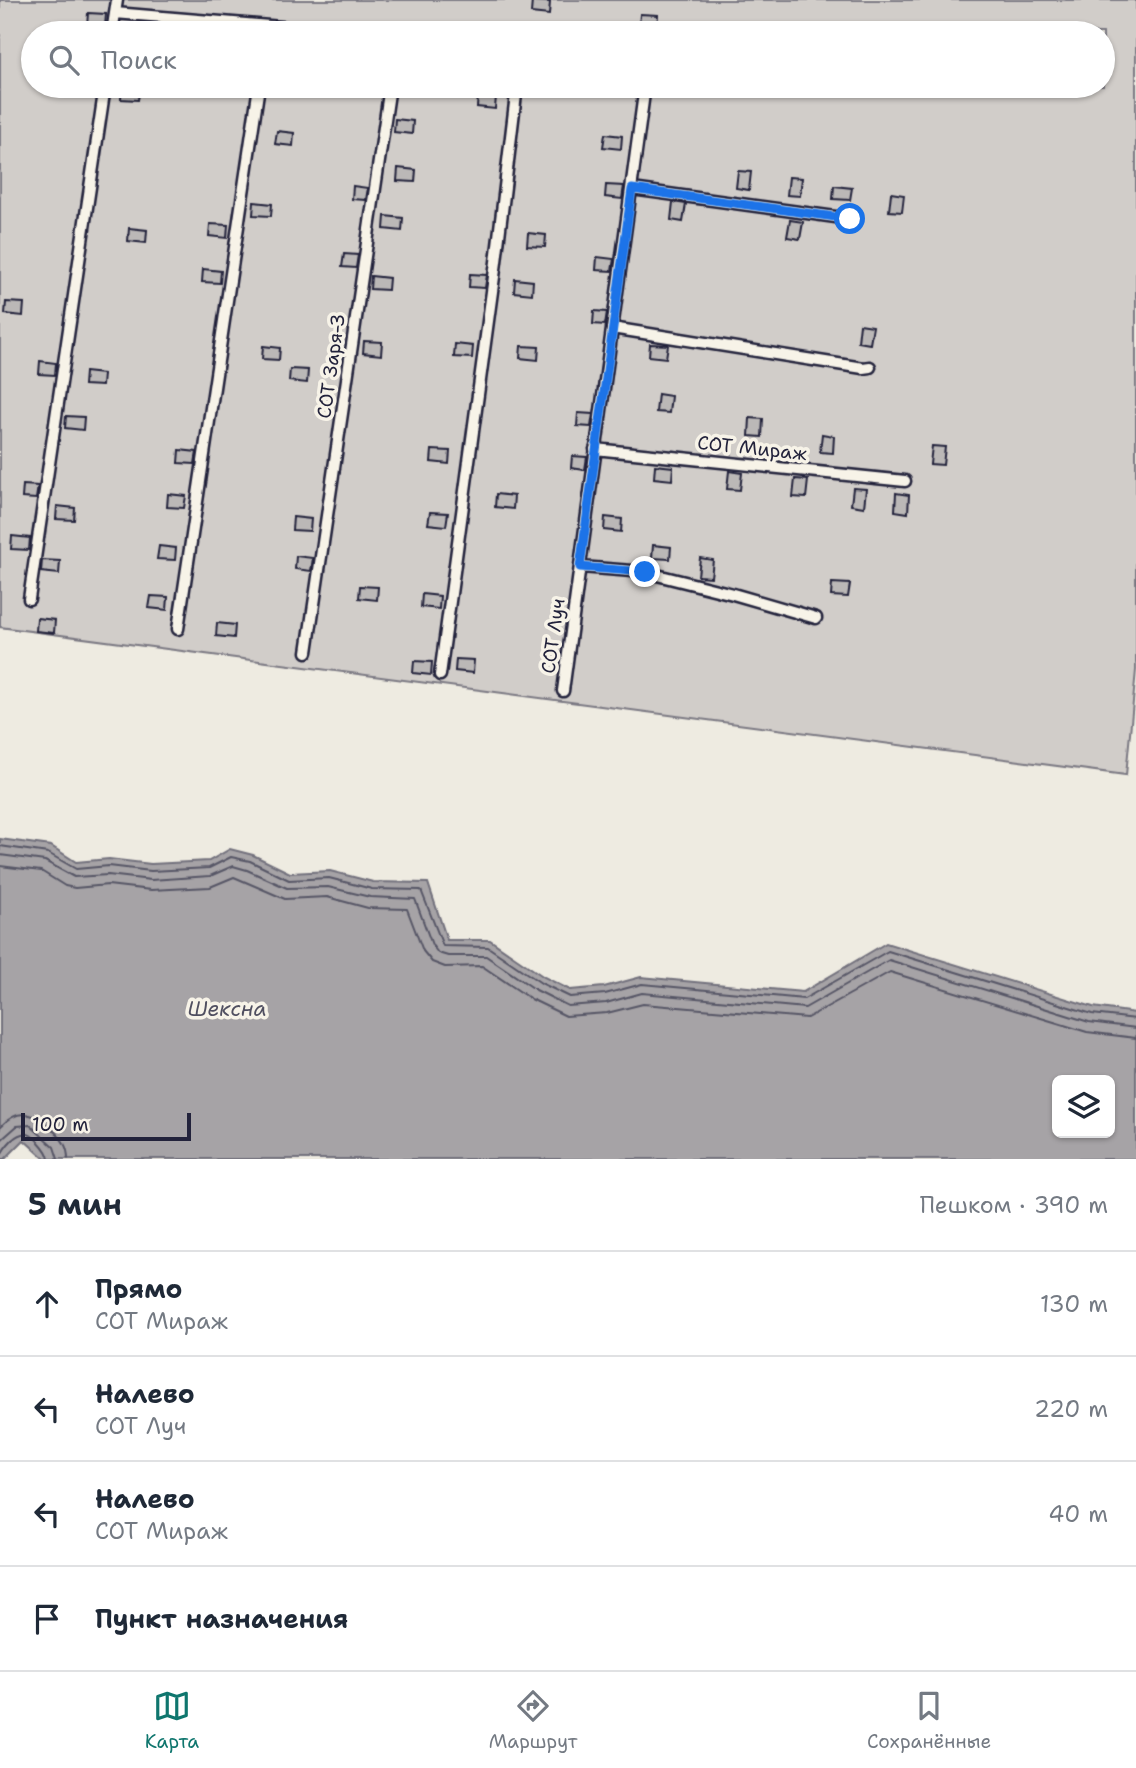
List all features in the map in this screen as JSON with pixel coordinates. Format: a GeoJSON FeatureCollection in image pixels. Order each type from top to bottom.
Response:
{"type":"FeatureCollection","features":[{"type":"Feature","properties":{"kind":"street"},"geometry":{"type":"LineString","coordinates":[[114,21],[117,0]]}},
{"type":"Feature","properties":{"kind":"street"},"geometry":{"type":"LineString","coordinates":[[115,13],[187,21]]}},
{"type":"Feature","properties":{"kind":"street"},"geometry":{"type":"LineString","coordinates":[[29,599],[103,98]]}},
{"type":"Feature","properties":{"kind":"street"},"geometry":{"type":"LineString","coordinates":[[178,629],[257,98]]}},
{"type":"Feature","properties":{"kind":"street","name":"СОТ Заря-3"},"geometry":{"type":"LineString","coordinates":[[307,652],[388,98]]}},
{"type":"Feature","properties":{"kind":"street"},"geometry":{"type":"LineString","coordinates":[[440,675],[516,98]]}},
{"type":"Feature","properties":{"kind":"street","name":"СОТ Луч"},"geometry":{"type":"LineString","coordinates":[[563,691],[643,98]]}},
{"type":"Feature","properties":{"kind":"street"},"geometry":{"type":"LineString","coordinates":[[632,189],[850,219]]}},
{"type":"Feature","properties":{"kind":"street"},"geometry":{"type":"LineString","coordinates":[[612,328],[870,367]]}},
{"type":"Feature","properties":{"kind":"street","name":"СОТ Мираж"},"geometry":{"type":"LineString","coordinates":[[595,449],[905,481]]}},
{"type":"Feature","properties":{"kind":"street"},"geometry":{"type":"LineString","coordinates":[[580,567],[645,572],[816,618]]}},
{"type":"Feature","properties":{"kind":"shaded area"},"geometry":{"type":"Polygon","coordinates":[[[0,0],[1136,0],[1136,670],[1126,775],[0,627],[0,0]]]}},
{"type":"Feature","properties":{"kind":"water","name":"Шексна"},"geometry":{"type":"Polygon","coordinates":[[[0,839],[51,846],[76,862],[109,859],[151,864],[209,861],[230,849],[253,855],[290,873],[330,871],[373,882],[428,883],[447,940],[490,940],[544,977],[570,990],[604,987],[641,977],[803,992],[886,943],[1093,1007],[1136,1013],[1136,1159],[45,1159],[24,1140],[5,1159],[0,1159],[0,839]]]}},
{"type":"Feature","properties":{"kind":"building"},"geometry":{"type":"Polygon","coordinates":[[[532,1],[550,2],[549,15],[531,13],[532,1]]]}},
{"type":"Feature","properties":{"kind":"building"},"geometry":{"type":"Polygon","coordinates":[[[88,13],[106,14],[105,21],[87,21],[88,13]]]}},
{"type":"Feature","properties":{"kind":"building"},"geometry":{"type":"Polygon","coordinates":[[[640,14],[658,15],[658,21],[639,21],[640,14]]]}},
{"type":"Feature","properties":{"kind":"building"},"geometry":{"type":"Polygon","coordinates":[[[478,98],[496,98],[495,109],[477,107],[478,98]]]}},
{"type":"Feature","properties":{"kind":"building"},"geometry":{"type":"Polygon","coordinates":[[[395,119],[413,121],[412,134],[394,132],[395,119]]]}},
{"type":"Feature","properties":{"kind":"building"},"geometry":{"type":"Polygon","coordinates":[[[277,131],[294,133],[293,146],[275,144],[277,131]]]}},
{"type":"Feature","properties":{"kind":"building"},"geometry":{"type":"Polygon","coordinates":[[[605,134],[622,136],[621,149],[603,147],[605,134]]]}},
{"type":"Feature","properties":{"kind":"building"},"geometry":{"type":"Polygon","coordinates":[[[398,168],[416,170],[415,182],[397,181],[398,168]]]}},
{"type":"Feature","properties":{"kind":"building"},"geometry":{"type":"Polygon","coordinates":[[[738,171],[751,172],[749,190],[736,188],[738,171]]]}},
{"type":"Feature","properties":{"kind":"building"},"geometry":{"type":"Polygon","coordinates":[[[789,177],[802,178],[800,196],[787,195],[789,177]]]}},
{"type":"Feature","properties":{"kind":"building"},"geometry":{"type":"Polygon","coordinates":[[[606,185],[624,186],[622,199],[605,197],[606,185]]]}},
{"type":"Feature","properties":{"kind":"building"},"geometry":{"type":"Polygon","coordinates":[[[353,186],[368,188],[366,200],[352,199],[353,186]]]}},
{"type":"Feature","properties":{"kind":"building"},"geometry":{"type":"Polygon","coordinates":[[[834,186],[852,188],[850,200],[833,199],[834,186]]]}},
{"type":"Feature","properties":{"kind":"building"},"geometry":{"type":"Polygon","coordinates":[[[891,193],[904,195],[902,212],[889,211],[891,193]]]}},
{"type":"Feature","properties":{"kind":"building"},"geometry":{"type":"Polygon","coordinates":[[[254,202],[272,204],[271,216],[253,215],[254,202]]]}},
{"type":"Feature","properties":{"kind":"building"},"geometry":{"type":"Polygon","coordinates":[[[673,202],[686,204],[683,222],[671,220],[673,202]]]}},
{"type":"Feature","properties":{"kind":"building"},"geometry":{"type":"Polygon","coordinates":[[[385,216],[403,218],[402,231],[384,229],[385,216]]]}},
{"type":"Feature","properties":{"kind":"building"},"geometry":{"type":"Polygon","coordinates":[[[790,220],[803,222],[800,239],[787,237],[790,220]]]}},
{"type":"Feature","properties":{"kind":"building"},"geometry":{"type":"Polygon","coordinates":[[[210,224],[228,225],[227,238],[209,236],[210,224]]]}},
{"type":"Feature","properties":{"kind":"building"},"geometry":{"type":"Polygon","coordinates":[[[129,228],[147,230],[146,243],[128,241],[129,228]]]}},
{"type":"Feature","properties":{"kind":"building"},"geometry":{"type":"Polygon","coordinates":[[[528,233],[546,235],[545,247],[527,246],[528,233]]]}},
{"type":"Feature","properties":{"kind":"building"},"geometry":{"type":"Polygon","coordinates":[[[344,254],[358,255],[356,268],[342,267],[344,254]]]}},
{"type":"Feature","properties":{"kind":"building"},"geometry":{"type":"Polygon","coordinates":[[[597,257],[614,259],[612,271],[596,270],[597,257]]]}},
{"type":"Feature","properties":{"kind":"building"},"geometry":{"type":"Polygon","coordinates":[[[203,269],[221,271],[220,283],[202,282],[203,269]]]}},
{"type":"Feature","properties":{"kind":"building"},"geometry":{"type":"Polygon","coordinates":[[[470,274],[487,275],[485,288],[469,287],[470,274]]]}},
{"type":"Feature","properties":{"kind":"building"},"geometry":{"type":"Polygon","coordinates":[[[371,276],[389,278],[388,290],[370,289],[371,276]]]}},
{"type":"Feature","properties":{"kind":"building"},"geometry":{"type":"Polygon","coordinates":[[[515,279],[533,281],[532,294],[514,292],[515,279]]]}},
{"type":"Feature","properties":{"kind":"building"},"geometry":{"type":"Polygon","coordinates":[[[6,302],[24,303],[23,316],[5,314],[6,302]]]}},
{"type":"Feature","properties":{"kind":"building"},"geometry":{"type":"Polygon","coordinates":[[[594,311],[607,312],[605,325],[593,324],[594,311]]]}},
{"type":"Feature","properties":{"kind":"building"},"geometry":{"type":"Polygon","coordinates":[[[860,324],[873,326],[870,344],[858,342],[860,324]]]}},
{"type":"Feature","properties":{"kind":"building"},"geometry":{"type":"Polygon","coordinates":[[[364,341],[382,342],[381,355],[363,353],[364,341]]]}},
{"type":"Feature","properties":{"kind":"building"},"geometry":{"type":"Polygon","coordinates":[[[455,344],[473,346],[472,358],[454,357],[455,344]]]}},
{"type":"Feature","properties":{"kind":"building"},"geometry":{"type":"Polygon","coordinates":[[[650,344],[668,345],[666,358],[649,356],[650,344]]]}},
{"type":"Feature","properties":{"kind":"building"},"geometry":{"type":"Polygon","coordinates":[[[263,346],[280,348],[279,360],[262,359],[263,346]]]}},
{"type":"Feature","properties":{"kind":"building"},"geometry":{"type":"Polygon","coordinates":[[[521,346],[539,347],[538,360],[520,358],[521,346]]]}},
{"type":"Feature","properties":{"kind":"building"},"geometry":{"type":"Polygon","coordinates":[[[40,361],[56,363],[55,375],[39,374],[40,361]]]}},
{"type":"Feature","properties":{"kind":"building"},"geometry":{"type":"Polygon","coordinates":[[[290,369],[308,370],[307,383],[289,381],[290,369]]]}},
{"type":"Feature","properties":{"kind":"building"},"geometry":{"type":"Polygon","coordinates":[[[85,372],[103,374],[102,386],[84,385],[85,372]]]}},
{"type":"Feature","properties":{"kind":"building"},"geometry":{"type":"Polygon","coordinates":[[[658,394],[671,396],[669,413],[656,412],[658,394]]]}},
{"type":"Feature","properties":{"kind":"building"},"geometry":{"type":"Polygon","coordinates":[[[578,413],[593,414],[591,427],[577,426],[578,413]]]}},
{"type":"Feature","properties":{"kind":"building"},"geometry":{"type":"Polygon","coordinates":[[[66,416],[84,417],[83,430],[65,428],[66,416]]]}},
{"type":"Feature","properties":{"kind":"building"},"geometry":{"type":"Polygon","coordinates":[[[750,418],[763,419],[762,437],[749,436],[750,418]]]}},
{"type":"Feature","properties":{"kind":"building"},"geometry":{"type":"Polygon","coordinates":[[[822,434],[834,436],[833,453],[820,452],[822,434]]]}},
{"type":"Feature","properties":{"kind":"building"},"geometry":{"type":"Polygon","coordinates":[[[932,446],[945,447],[943,465],[930,464],[932,446]]]}},
{"type":"Feature","properties":{"kind":"building"},"geometry":{"type":"Polygon","coordinates":[[[179,450],[197,452],[195,464],[178,463],[179,450]]]}},
{"type":"Feature","properties":{"kind":"building"},"geometry":{"type":"Polygon","coordinates":[[[432,450],[450,451],[449,464],[431,462],[432,450]]]}},
{"type":"Feature","properties":{"kind":"building"},"geometry":{"type":"Polygon","coordinates":[[[572,456],[587,457],[585,470],[571,468],[572,456]]]}},
{"type":"Feature","properties":{"kind":"building"},"geometry":{"type":"Polygon","coordinates":[[[655,465],[673,467],[672,480],[654,478],[655,465]]]}},
{"type":"Feature","properties":{"kind":"building"},"geometry":{"type":"Polygon","coordinates":[[[729,471],[742,473],[740,490],[727,489],[729,471]]]}},
{"type":"Feature","properties":{"kind":"building"},"geometry":{"type":"Polygon","coordinates":[[[795,479],[808,480],[806,498],[793,497],[795,479]]]}},
{"type":"Feature","properties":{"kind":"building"},"geometry":{"type":"Polygon","coordinates":[[[23,485],[38,486],[36,499],[22,498],[23,485]]]}},
{"type":"Feature","properties":{"kind":"building"},"geometry":{"type":"Polygon","coordinates":[[[853,488],[866,489],[864,507],[851,505],[853,488]]]}},
{"type":"Feature","properties":{"kind":"building"},"geometry":{"type":"Polygon","coordinates":[[[896,493],[909,495],[908,513],[895,511],[896,493]]]}},
{"type":"Feature","properties":{"kind":"building"},"geometry":{"type":"Polygon","coordinates":[[[168,494],[186,496],[184,508],[167,507],[168,494]]]}},
{"type":"Feature","properties":{"kind":"building"},"geometry":{"type":"Polygon","coordinates":[[[496,494],[514,496],[513,509],[495,507],[496,494]]]}},
{"type":"Feature","properties":{"kind":"building"},"geometry":{"type":"Polygon","coordinates":[[[57,506],[75,508],[74,520],[56,519],[57,506]]]}},
{"type":"Feature","properties":{"kind":"building"},"geometry":{"type":"Polygon","coordinates":[[[430,512],[448,513],[446,526],[428,524],[430,512]]]}},
{"type":"Feature","properties":{"kind":"building"},"geometry":{"type":"Polygon","coordinates":[[[293,517],[311,519],[310,531],[292,530],[293,517]]]}},
{"type":"Feature","properties":{"kind":"building"},"geometry":{"type":"Polygon","coordinates":[[[605,517],[622,519],[621,532],[604,530],[605,517]]]}},
{"type":"Feature","properties":{"kind":"building"},"geometry":{"type":"Polygon","coordinates":[[[12,536],[30,538],[29,550],[11,549],[12,536]]]}},
{"type":"Feature","properties":{"kind":"building"},"geometry":{"type":"Polygon","coordinates":[[[653,545],[671,547],[670,559],[652,558],[653,545]]]}},
{"type":"Feature","properties":{"kind":"building"},"geometry":{"type":"Polygon","coordinates":[[[159,546],[176,548],[175,560],[157,559],[159,546]]]}},
{"type":"Feature","properties":{"kind":"building"},"geometry":{"type":"Polygon","coordinates":[[[296,556],[313,558],[311,571],[295,569],[296,556]]]}},
{"type":"Feature","properties":{"kind":"building"},"geometry":{"type":"Polygon","coordinates":[[[700,558],[713,560],[711,577],[698,576],[700,558]]]}},
{"type":"Feature","properties":{"kind":"building"},"geometry":{"type":"Polygon","coordinates":[[[42,560],[60,561],[59,574],[41,572],[42,560]]]}},
{"type":"Feature","properties":{"kind":"building"},"geometry":{"type":"Polygon","coordinates":[[[832,583],[850,584],[848,597],[831,596],[832,583]]]}},
{"type":"Feature","properties":{"kind":"building"},"geometry":{"type":"Polygon","coordinates":[[[360,586],[378,587],[377,600],[359,598],[360,586]]]}},
{"type":"Feature","properties":{"kind":"building"},"geometry":{"type":"Polygon","coordinates":[[[422,594],[440,596],[439,609],[421,607],[422,594]]]}},
{"type":"Feature","properties":{"kind":"building"},"geometry":{"type":"Polygon","coordinates":[[[151,596],[168,597],[167,610],[149,608],[151,596]]]}},
{"type":"Feature","properties":{"kind":"building"},"geometry":{"type":"Polygon","coordinates":[[[37,618],[55,620],[54,633],[36,631],[37,618]]]}},
{"type":"Feature","properties":{"kind":"building"},"geometry":{"type":"Polygon","coordinates":[[[217,623],[235,625],[234,638],[216,636],[217,623]]]}},
{"type":"Feature","properties":{"kind":"building"},"geometry":{"type":"Polygon","coordinates":[[[456,659],[474,660],[473,673],[455,671],[456,659]]]}},
{"type":"Feature","properties":{"kind":"building"},"geometry":{"type":"Polygon","coordinates":[[[414,661],[432,662],[431,675],[413,673],[414,661]]]}},
{"type":"Feature","properties":{"kind":"route"},"geometry":{"type":"LineString","coordinates":[[645,572],[580,567],[632,189],[850,219]]}}]}
